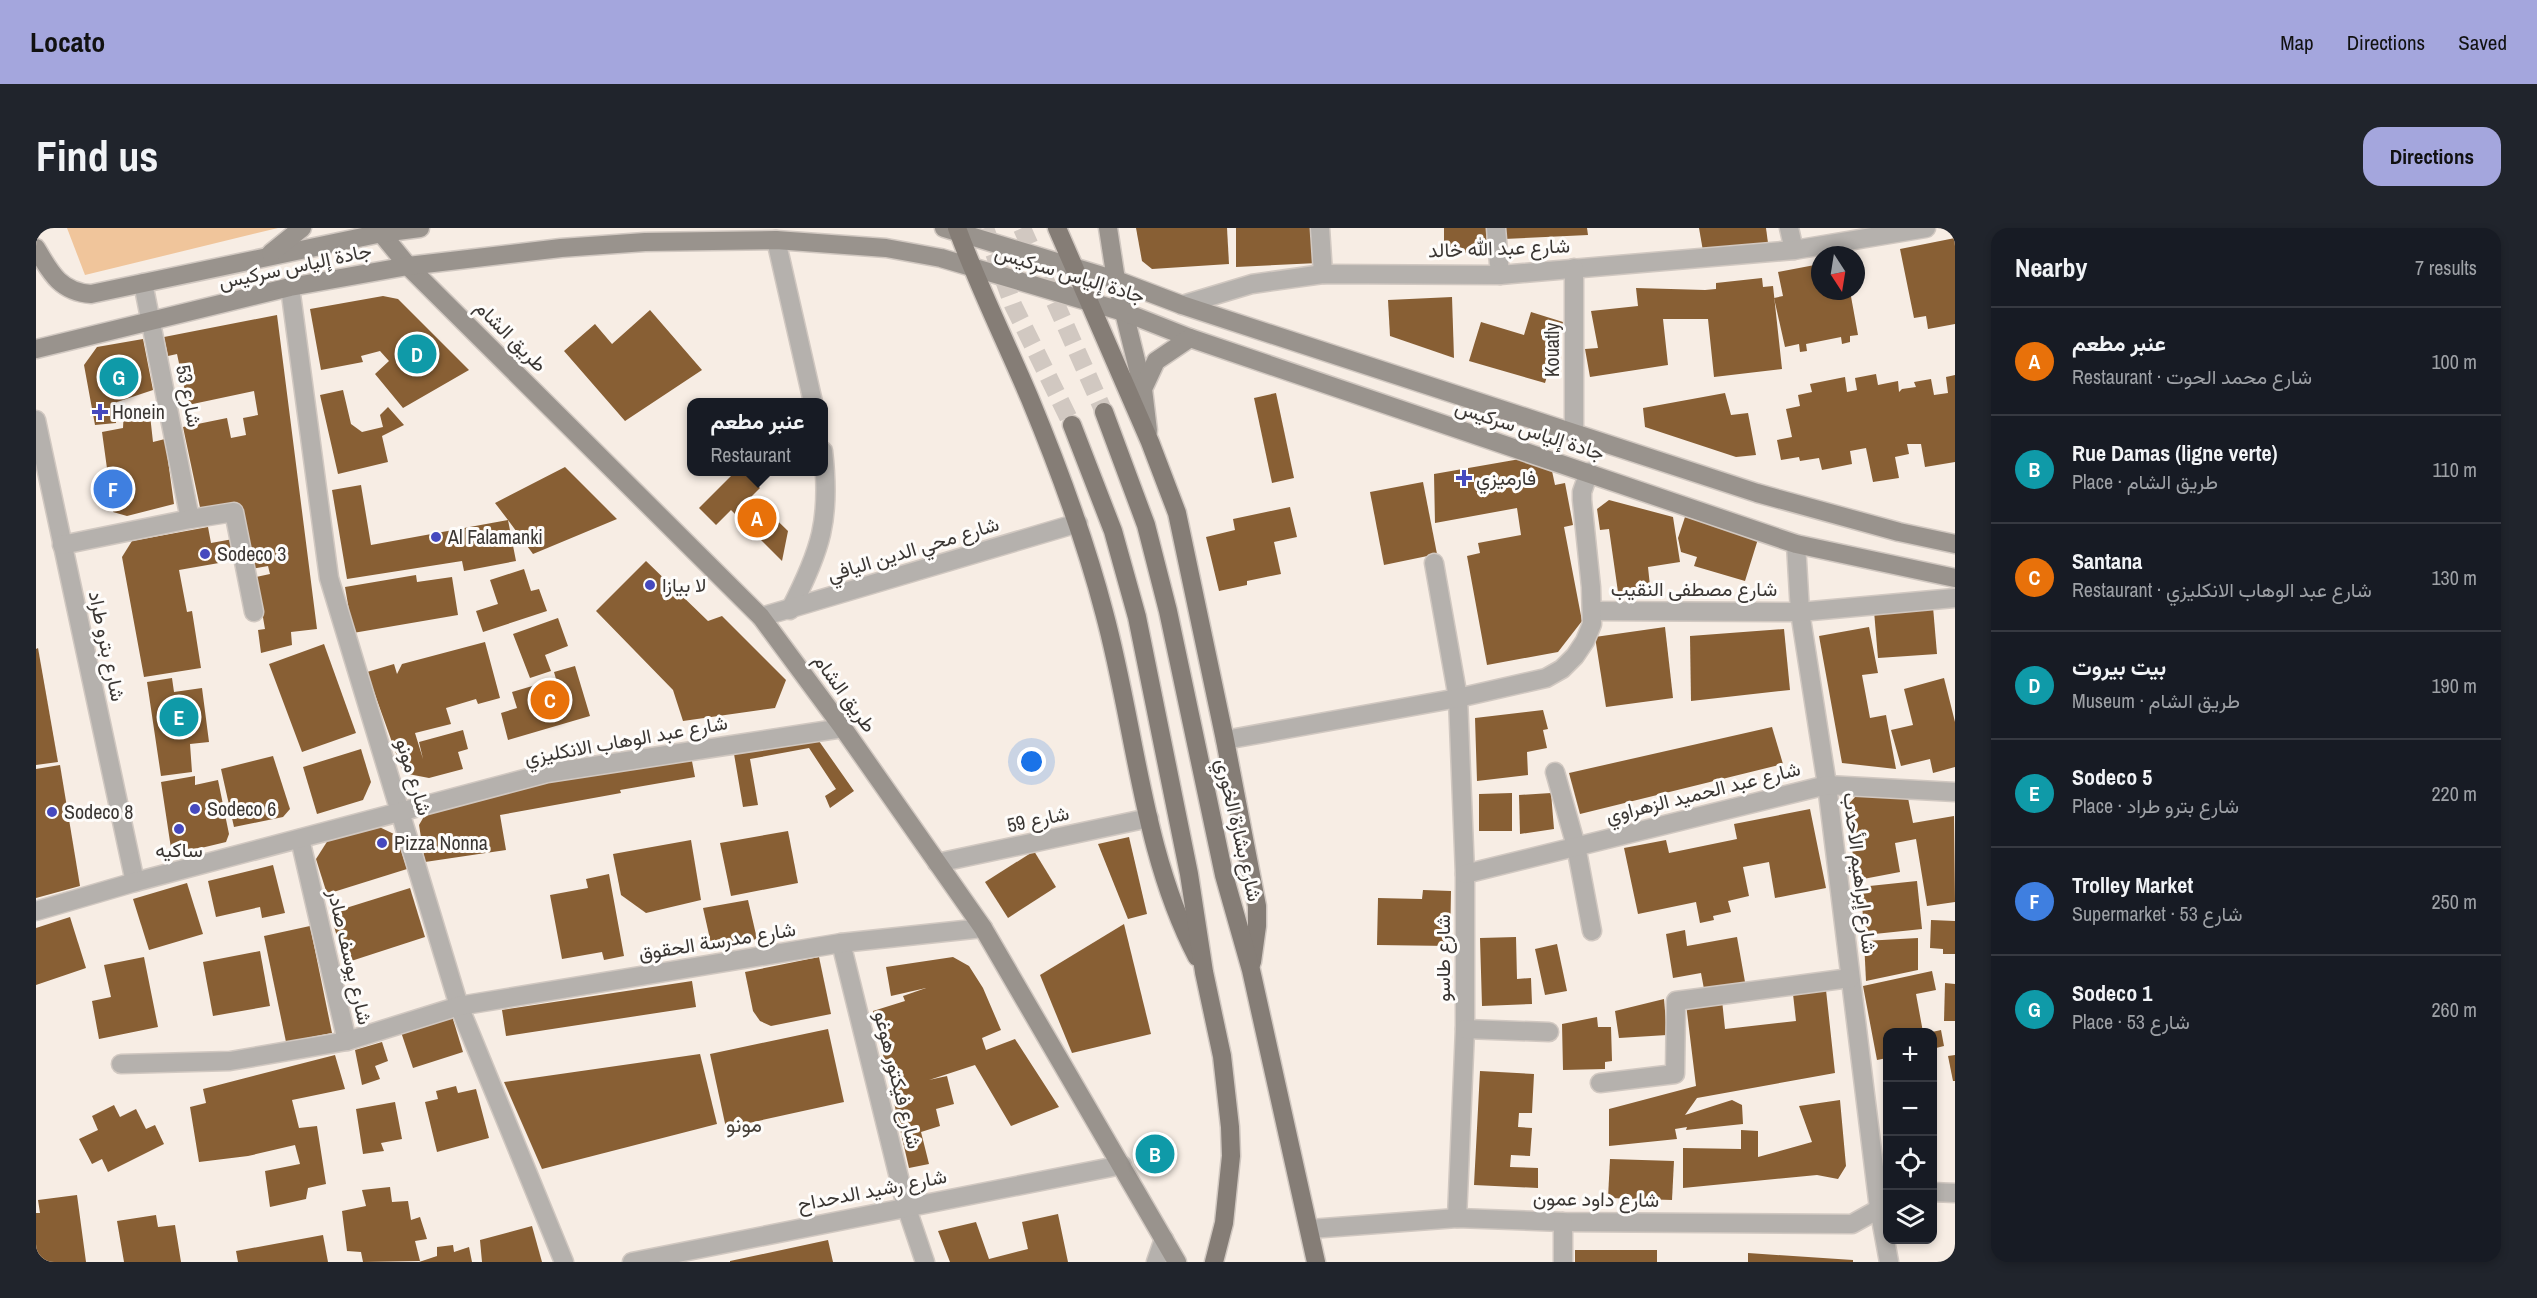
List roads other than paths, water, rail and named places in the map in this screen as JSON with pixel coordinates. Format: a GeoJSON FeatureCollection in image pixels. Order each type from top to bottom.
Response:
{"type":"FeatureCollection","features":[{"type":"Feature","properties":{"kind":"main road"},"geometry":{"type":"LineString","coordinates":[[260,258],[278,249],[302,228]]}},
{"type":"Feature","properties":{"kind":"main road","name":"جادة إلياس سركيس"},"geometry":{"type":"LineString","coordinates":[[36,248],[55,279],[71,290],[91,294],[380,230],[420,228]]}},
{"type":"Feature","properties":{"kind":"main road"},"geometry":{"type":"LineString","coordinates":[[1057,228],[1087,302],[1150,442],[1177,513],[1226,740],[1257,906],[1257,926],[1251,969]]}},
{"type":"Feature","properties":{"kind":"main road"},"geometry":{"type":"LineString","coordinates":[[1108,228],[1116,280],[1143,389],[1150,442]]}},
{"type":"Feature","properties":{"kind":"main road","name":"طريق الشام"},"geometry":{"type":"LineString","coordinates":[[380,230],[408,266],[761,617],[843,728],[983,928],[1177,1262]]}},
{"type":"Feature","properties":{"kind":"main road"},"geometry":{"type":"LineString","coordinates":[[953,230],[973,267],[1030,400],[1078,523],[1105,614],[1149,819],[1176,910],[1204,972]]}},
{"type":"Feature","properties":{"kind":"main road","name":"جادة إلياس سركيس"},"geometry":{"type":"LineString","coordinates":[[953,230],[1116,280],[1182,305],[1757,493],[1899,532],[1955,544]]}},
{"type":"Feature","properties":{"kind":"main road","name":"جادة إلياس سركيس"},"geometry":{"type":"LineString","coordinates":[[36,350],[290,287],[408,266],[645,242],[776,240],[914,252],[1124,312],[1190,338],[1796,544],[1955,578]]}},
{"type":"Feature","properties":{"kind":"main road"},"geometry":{"type":"LineString","coordinates":[[1143,389],[1156,361],[1190,338]]}},
{"type":"Feature","properties":{"kind":"main road","name":"شارع بشارة الخوري"},"geometry":{"type":"LineString","coordinates":[[1104,412],[1149,536],[1168,610],[1224,875],[1251,969],[1317,1262]]}},
{"type":"Feature","properties":{"kind":"main road"},"geometry":{"type":"LineString","coordinates":[[1072,426],[1113,531],[1137,617],[1189,874],[1204,972],[1222,1056],[1231,1156],[1227,1201],[1214,1262]]}},
{"type":"Feature","properties":{"kind":"main road"},"geometry":{"type":"LineString","coordinates":[[1899,532],[1934,528],[1955,531]]}},
{"type":"Feature","properties":{"kind":"street"},"geometry":{"type":"LineString","coordinates":[[1320,228],[1323,274]]}},
{"type":"Feature","properties":{"kind":"street"},"geometry":{"type":"LineString","coordinates":[[1496,228],[1500,274]]}},
{"type":"Feature","properties":{"kind":"street"},"geometry":{"type":"LineString","coordinates":[[1789,228],[1794,250]]}},
{"type":"Feature","properties":{"kind":"street","name":"شارع عبد الله خالد"},"geometry":{"type":"LineString","coordinates":[[1182,305],[1252,284],[1323,274],[1500,274],[1794,250],[1926,228]]}},
{"type":"Feature","properties":{"kind":"street"},"geometry":{"type":"LineString","coordinates":[[776,240],[812,398]]}},
{"type":"Feature","properties":{"kind":"street","name":"Kouatly"},"geometry":{"type":"LineString","coordinates":[[1574,268],[1574,433]]}},
{"type":"Feature","properties":{"kind":"street","name":"شارع 53"},"geometry":{"type":"LineString","coordinates":[[142,283],[190,519]]}},
{"type":"Feature","properties":{"kind":"street","name":"شارع مونو"},"geometry":{"type":"LineString","coordinates":[[290,287],[329,578],[459,1006],[564,1262]]}},
{"type":"Feature","properties":{"kind":"street","name":"شارع بترو طراد"},"geometry":{"type":"LineString","coordinates":[[36,420],[40,455],[62,544],[135,882]]}},
{"type":"Feature","properties":{"kind":"street"},"geometry":{"type":"LineString","coordinates":[[1589,472],[1582,492],[1582,500],[1593,611]]}},
{"type":"Feature","properties":{"kind":"street"},"geometry":{"type":"LineString","coordinates":[[790,610],[812,567],[824,524],[827,502],[825,476]]}},
{"type":"Feature","properties":{"kind":"street"},"geometry":{"type":"LineString","coordinates":[[62,544],[234,512],[254,612]]}},
{"type":"Feature","properties":{"kind":"street","name":"شارع محي الدين اليافي"},"geometry":{"type":"LineString","coordinates":[[761,617],[1078,523]]}},
{"type":"Feature","properties":{"kind":"street","name":"شارع إبراهيم الأحدب"},"geometry":{"type":"LineString","coordinates":[[1796,544],[1800,612],[1827,785],[1850,978],[1883,1206]]}},
{"type":"Feature","properties":{"kind":"street","name":"شارع طاسو"},"geometry":{"type":"LineString","coordinates":[[1434,563],[1458,698],[1465,874],[1466,1029],[1456,1218]]}},
{"type":"Feature","properties":{"kind":"street","name":"شارع مصطفى النقيب"},"geometry":{"type":"LineString","coordinates":[[1226,740],[1458,698],[1546,678],[1562,669],[1586,641],[1592,624],[1593,611],[1800,612],[1955,598]]}},
{"type":"Feature","properties":{"kind":"street","name":"شارع عبد الوهاب الانكليزي"},"geometry":{"type":"LineString","coordinates":[[36,911],[135,882],[546,773],[843,728]]}},
{"type":"Feature","properties":{"kind":"street"},"geometry":{"type":"LineString","coordinates":[[1555,772],[1576,846],[1592,931]]}},
{"type":"Feature","properties":{"kind":"street","name":"شارع عبد الحميد الزهراوي"},"geometry":{"type":"LineString","coordinates":[[1465,874],[1827,785],[1955,792]]}},
{"type":"Feature","properties":{"kind":"street","name":"شارع 59"},"geometry":{"type":"LineString","coordinates":[[937,863],[1149,819]]}},
{"type":"Feature","properties":{"kind":"street","name":"شارع يوسف صادر"},"geometry":{"type":"LineString","coordinates":[[300,839],[347,1041],[459,1006]]}},
{"type":"Feature","properties":{"kind":"street","name":"شارع مدرسة الحقوق"},"geometry":{"type":"LineString","coordinates":[[459,1006],[841,943],[983,928]]}},
{"type":"Feature","properties":{"kind":"street","name":"شارع فيكتور هوغو"},"geometry":{"type":"LineString","coordinates":[[841,943],[906,1206],[926,1262]]}},
{"type":"Feature","properties":{"kind":"street"},"geometry":{"type":"LineString","coordinates":[[1600,1083],[1675,1074],[1676,1001],[1850,978]]}},
{"type":"Feature","properties":{"kind":"street"},"geometry":{"type":"LineString","coordinates":[[1466,1029],[1549,1032]]}},
{"type":"Feature","properties":{"kind":"street"},"geometry":{"type":"LineString","coordinates":[[121,1064],[230,1061],[347,1041]]}},
{"type":"Feature","properties":{"kind":"street","name":"شارع رشيد الدحداح"},"geometry":{"type":"LineString","coordinates":[[632,1262],[1122,1165]]}},
{"type":"Feature","properties":{"kind":"street"},"geometry":{"type":"LineString","coordinates":[[1937,1192],[1955,1193]]}},
{"type":"Feature","properties":{"kind":"street","name":"شارع داود عمون"},"geometry":{"type":"LineString","coordinates":[[1310,1229],[1456,1218],[1563,1222],[1852,1224],[1883,1206]]}},
{"type":"Feature","properties":{"kind":"street"},"geometry":{"type":"LineString","coordinates":[[1563,1222],[1563,1262]]}},
{"type":"Feature","properties":{"kind":"street"},"geometry":{"type":"LineString","coordinates":[[1155,1262],[1164,1239]]}},
{"type":"Feature","properties":{"kind":"street","name":"شارع إبراهيم الأحدب"},"geometry":{"type":"LineString","coordinates":[[1887,1244],[1889,1262]]}},
{"type":"Feature","properties":{"kind":"tunnel"},"geometry":{"type":"LineString","coordinates":[[985,228],[1013,305],[1072,425]]}},
{"type":"Feature","properties":{"kind":"tunnel"},"geometry":{"type":"LineString","coordinates":[[1022,228],[1104,412]]}},
{"type":"Feature","properties":{"kind":"place","name":"بيت بيروت"},"geometry":{"type":"Point","coordinates":[417,354]}},
{"type":"Feature","properties":{"kind":"place","name":"Sodeco 1"},"geometry":{"type":"Point","coordinates":[119,377]}},
{"type":"Feature","properties":{"kind":"place","name":"Honein"},"geometry":{"type":"Point","coordinates":[100,412]}},
{"type":"Feature","properties":{"kind":"place","name":"فارميزي"},"geometry":{"type":"Point","coordinates":[1464,478]}},
{"type":"Feature","properties":{"kind":"place","name":"Trolley Market"},"geometry":{"type":"Point","coordinates":[113,489]}},
{"type":"Feature","properties":{"kind":"place","name":"عنبر مطعم"},"geometry":{"type":"Point","coordinates":[757,518]}},
{"type":"Feature","properties":{"kind":"place","name":"Al Falamanki"},"geometry":{"type":"Point","coordinates":[436,537]}},
{"type":"Feature","properties":{"kind":"place","name":"Sodeco 3"},"geometry":{"type":"Point","coordinates":[205,554]}},
{"type":"Feature","properties":{"kind":"place","name":"لا بيازا"},"geometry":{"type":"Point","coordinates":[650,585]}},
{"type":"Feature","properties":{"kind":"place","name":"Santana"},"geometry":{"type":"Point","coordinates":[550,700]}},
{"type":"Feature","properties":{"kind":"place","name":"Sodeco 5"},"geometry":{"type":"Point","coordinates":[179,717]}},
{"type":"Feature","properties":{"kind":"place","name":"Sodeco 6"},"geometry":{"type":"Point","coordinates":[195,809]}},
{"type":"Feature","properties":{"kind":"place","name":"Sodeco 8"},"geometry":{"type":"Point","coordinates":[52,812]}},
{"type":"Feature","properties":{"kind":"place","name":"ساكيه"},"geometry":{"type":"Point","coordinates":[179,829]}},
{"type":"Feature","properties":{"kind":"place","name":"Pizza Nonna"},"geometry":{"type":"Point","coordinates":[382,843]}},
{"type":"Feature","properties":{"kind":"place","name":"Rue Damas (ligne verte)"},"geometry":{"type":"Point","coordinates":[1155,1154]}},
{"type":"Feature","properties":{"kind":"district","name":"مونو"},"geometry":{"type":"Point","coordinates":[744,1125]}}]}
